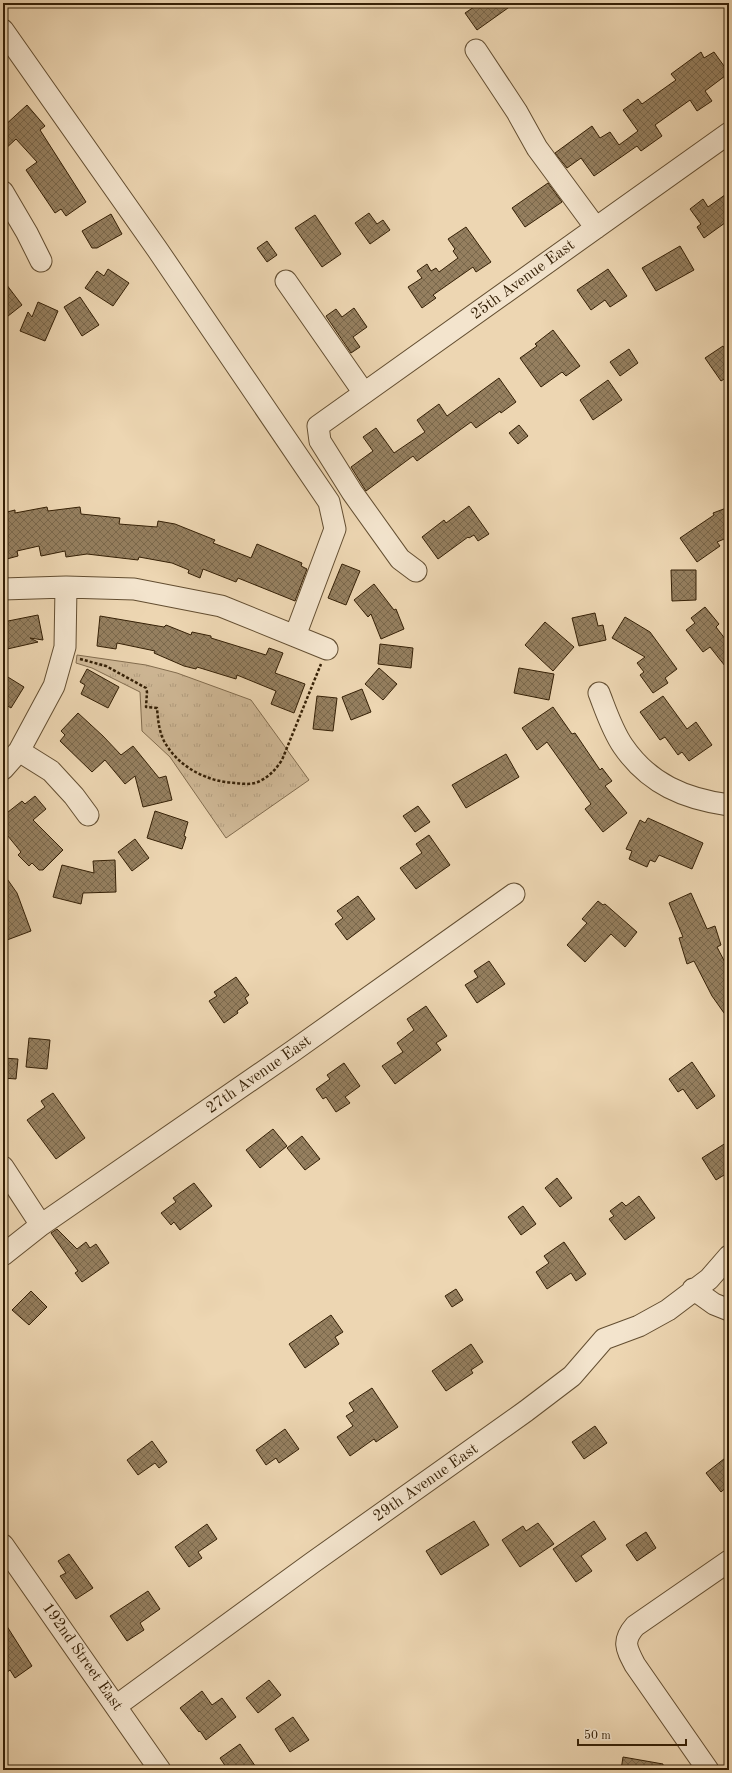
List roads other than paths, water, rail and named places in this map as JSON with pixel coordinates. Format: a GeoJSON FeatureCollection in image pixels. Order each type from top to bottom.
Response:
{"type":"FeatureCollection","features":[{"type":"Feature","properties":{"kind":"street"},"geometry":{"type":"LineString","coordinates":[[3,30],[157,249],[329,502],[335,529],[295,636]]}},
{"type":"Feature","properties":{"kind":"street"},"geometry":{"type":"LineString","coordinates":[[476,50],[517,112],[537,148],[596,228]]}},
{"type":"Feature","properties":{"kind":"street","name":"25th Avenue East"},"geometry":{"type":"LineString","coordinates":[[416,570],[400,559],[352,492],[320,441],[318,426],[729,133]]}},
{"type":"Feature","properties":{"kind":"street"},"geometry":{"type":"LineString","coordinates":[[3,192],[27,233],[41,261]]}},
{"type":"Feature","properties":{"kind":"street"},"geometry":{"type":"LineString","coordinates":[[286,281],[364,393]]}},
{"type":"Feature","properties":{"kind":"street"},"geometry":{"type":"LineString","coordinates":[[3,769],[19,751],[54,686],[65,647],[66,587]]}},
{"type":"Feature","properties":{"kind":"street"},"geometry":{"type":"LineString","coordinates":[[3,589],[66,587],[134,589],[221,606],[327,649]]}},
{"type":"Feature","properties":{"kind":"street"},"geometry":{"type":"LineString","coordinates":[[599,694],[614,730],[623,746],[636,762],[651,776],[670,789],[687,796],[705,802],[729,805]]}},
{"type":"Feature","properties":{"kind":"street"},"geometry":{"type":"LineString","coordinates":[[19,751],[51,771],[74,796],[88,815]]}},
{"type":"Feature","properties":{"kind":"street","name":"27th Avenue East"},"geometry":{"type":"LineString","coordinates":[[3,1255],[41,1225],[293,1051],[514,894]]}},
{"type":"Feature","properties":{"kind":"street"},"geometry":{"type":"LineString","coordinates":[[3,1167],[41,1225]]}},
{"type":"Feature","properties":{"kind":"street","name":"29th Avenue East"},"geometry":{"type":"LineString","coordinates":[[116,1706],[312,1563],[526,1411],[572,1376],[604,1339],[639,1326],[668,1310],[693,1289],[709,1279],[729,1256]]}},
{"type":"Feature","properties":{"kind":"street"},"geometry":{"type":"LineString","coordinates":[[693,1289],[714,1304],[729,1310]]}},
{"type":"Feature","properties":{"kind":"street","name":"192nd Street East"},"geometry":{"type":"LineString","coordinates":[[3,1545],[160,1770]]}},
{"type":"Feature","properties":{"kind":"street"},"geometry":{"type":"LineString","coordinates":[[708,1770],[635,1665],[628,1652],[626,1641],[628,1635],[635,1626],[729,1561]]}}]}
